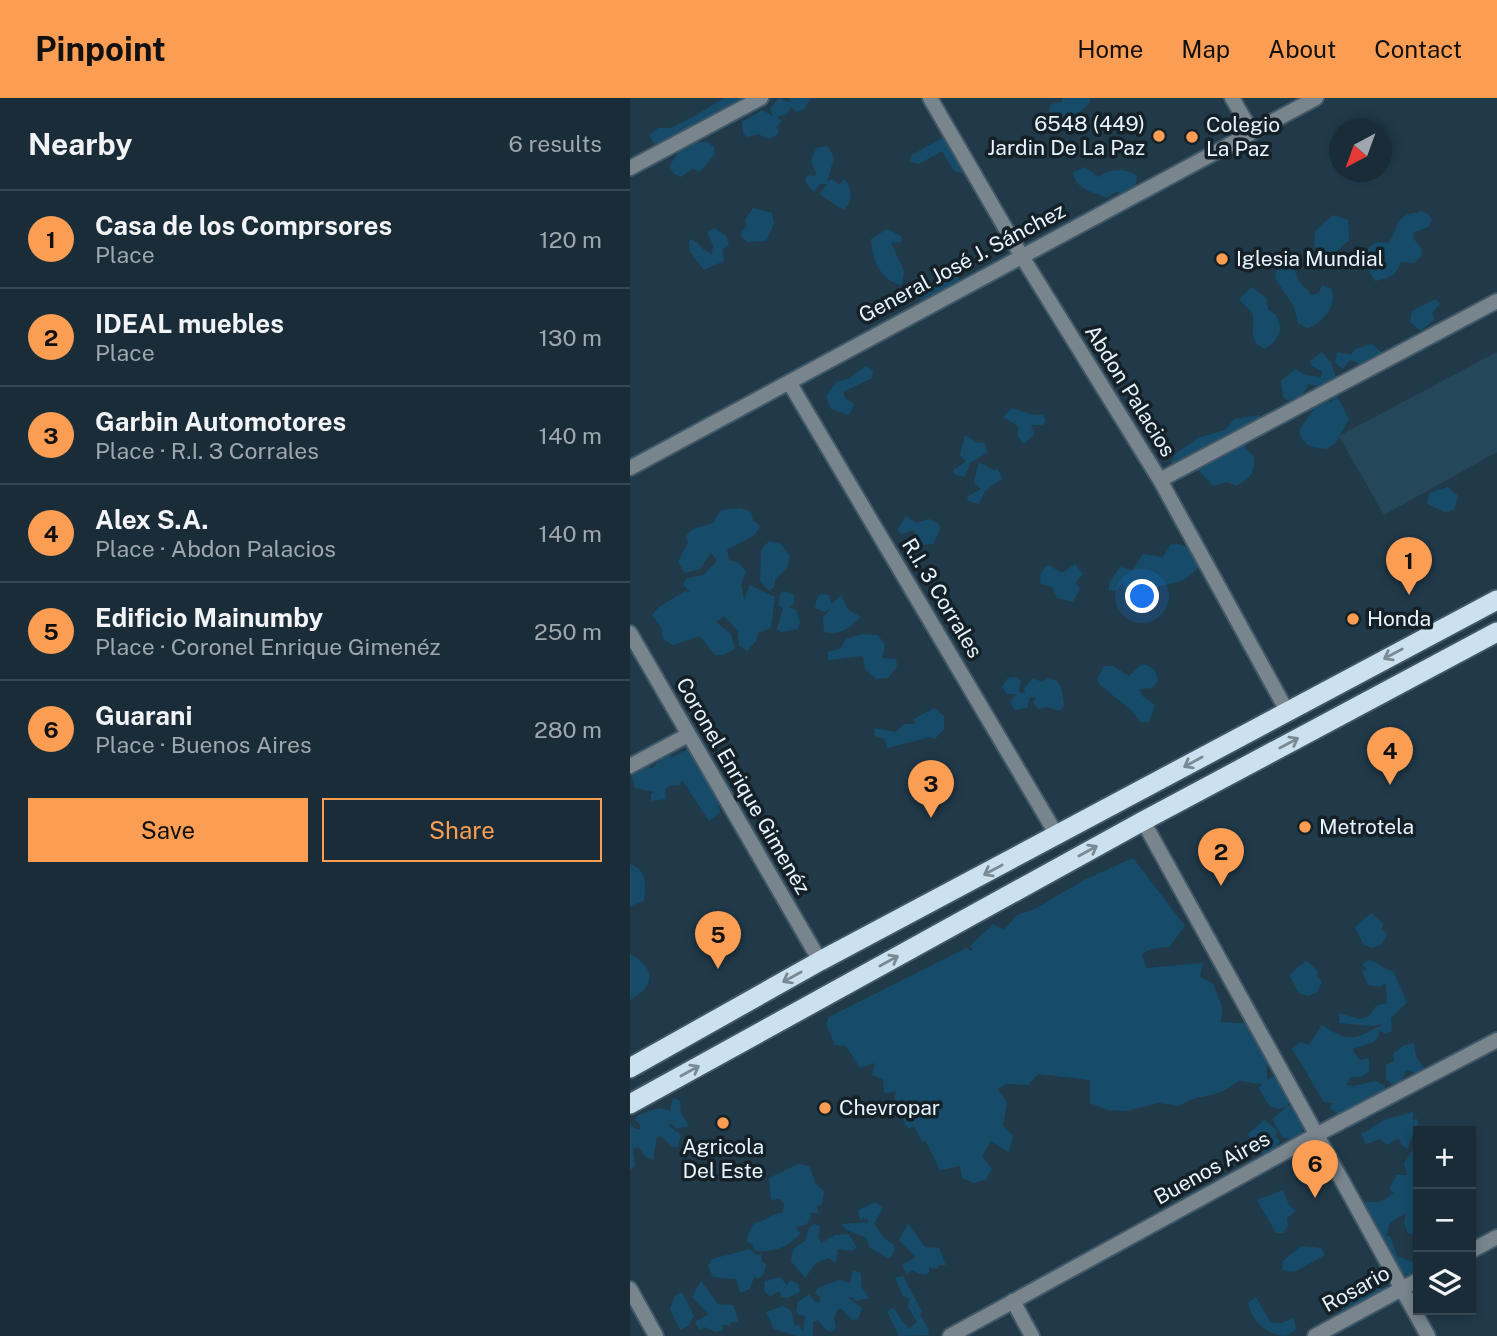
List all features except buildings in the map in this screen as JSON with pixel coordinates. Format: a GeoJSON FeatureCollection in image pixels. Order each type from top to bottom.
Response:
{"type":"FeatureCollection","features":[{"type":"Feature","properties":{"kind":"highway"},"geometry":{"type":"LineString","coordinates":[[630,1068],[820,961],[1497,600]]}},
{"type":"Feature","properties":{"kind":"highway"},"geometry":{"type":"LineString","coordinates":[[630,1104],[1143,821],[1497,632]]}},
{"type":"Feature","properties":{"kind":"street"},"geometry":{"type":"LineString","coordinates":[[630,168],[761,98]]}},
{"type":"Feature","properties":{"kind":"street","name":"Abdon Palacios"},"geometry":{"type":"LineString","coordinates":[[930,98],[1021,255],[1160,480],[1287,711]]}},
{"type":"Feature","properties":{"kind":"street"},"geometry":{"type":"LineString","coordinates":[[1232,98],[1252,132]]}},
{"type":"Feature","properties":{"kind":"street","name":"General José J. Sánchez"},"geometry":{"type":"LineString","coordinates":[[630,468],[1316,98]]}},
{"type":"Feature","properties":{"kind":"street"},"geometry":{"type":"LineString","coordinates":[[1160,480],[1497,301]]}},
{"type":"Feature","properties":{"kind":"street","name":"R.I. 3 Corrales"},"geometry":{"type":"LineString","coordinates":[[789,382],[1058,836]]}},
{"type":"Feature","properties":{"kind":"street","name":"Coronel Enrique Gimenéz"},"geometry":{"type":"LineString","coordinates":[[630,633],[820,961]]}},
{"type":"Feature","properties":{"kind":"street"},"geometry":{"type":"LineString","coordinates":[[630,766],[688,736]]}},
{"type":"Feature","properties":{"kind":"street"},"geometry":{"type":"LineString","coordinates":[[1143,821],[1427,1336]]}},
{"type":"Feature","properties":{"kind":"street","name":"Buenos Aires"},"geometry":{"type":"LineString","coordinates":[[950,1336],[1316,1135],[1497,1040]]}},
{"type":"Feature","properties":{"kind":"street"},"geometry":{"type":"LineString","coordinates":[[1476,1248],[1497,1237]]}},
{"type":"Feature","properties":{"kind":"street","name":"Rosario"},"geometry":{"type":"LineString","coordinates":[[1315,1336],[1413,1282]]}},
{"type":"Feature","properties":{"kind":"street"},"geometry":{"type":"LineString","coordinates":[[630,1289],[636,1312],[656,1336]]}},
{"type":"Feature","properties":{"kind":"street"},"geometry":{"type":"LineString","coordinates":[[1013,1301],[1032,1336]]}},
{"type":"Feature","properties":{"kind":"shaded area"},"geometry":{"type":"Polygon","coordinates":[[[724,98],[757,98],[750,100],[737,120],[722,121],[714,133],[669,144],[654,144],[649,135],[658,128],[670,128],[724,98]]]}},
{"type":"Feature","properties":{"kind":"shaded area"},"geometry":{"type":"Polygon","coordinates":[[[779,98],[789,102],[790,98],[817,98],[810,99],[804,109],[796,112],[791,107],[787,114],[777,117],[782,121],[776,128],[779,130],[777,135],[769,139],[758,134],[748,137],[743,134],[742,122],[762,110],[773,116],[770,109],[779,98]]]}},
{"type":"Feature","properties":{"kind":"shaded area"},"geometry":{"type":"Polygon","coordinates":[[[1062,98],[1089,98],[1091,101],[1057,125],[1048,113],[1051,104],[1062,102],[1062,98]]]}},
{"type":"Feature","properties":{"kind":"shaded area"},"geometry":{"type":"Polygon","coordinates":[[[947,135],[969,169],[962,173],[954,171],[942,151],[919,164],[910,162],[912,155],[947,135]]]}},
{"type":"Feature","properties":{"kind":"shaded area"},"geometry":{"type":"Polygon","coordinates":[[[686,142],[707,142],[714,147],[715,154],[700,172],[692,169],[681,177],[674,174],[669,166],[686,142]]]}},
{"type":"Feature","properties":{"kind":"shaded area"},"geometry":{"type":"Polygon","coordinates":[[[828,146],[834,158],[827,182],[833,179],[839,185],[844,179],[850,190],[849,202],[844,210],[819,194],[827,184],[820,184],[814,192],[805,182],[807,175],[815,176],[816,173],[811,161],[816,148],[828,146]]]}},
{"type":"Feature","properties":{"kind":"shaded area"},"geometry":{"type":"Polygon","coordinates":[[[1085,167],[1098,177],[1118,170],[1128,171],[1137,176],[1134,191],[1126,194],[1116,192],[1106,198],[1085,189],[1077,183],[1073,172],[1085,167]]]}},
{"type":"Feature","properties":{"kind":"shaded area"},"geometry":{"type":"Polygon","coordinates":[[[753,208],[772,213],[774,224],[766,241],[747,242],[740,234],[747,226],[745,220],[753,208]]]}},
{"type":"Feature","properties":{"kind":"shaded area"},"geometry":{"type":"Polygon","coordinates":[[[1421,211],[1428,214],[1432,220],[1428,227],[1414,232],[1413,238],[1421,248],[1422,255],[1414,263],[1401,262],[1392,276],[1375,281],[1365,264],[1368,248],[1377,242],[1388,243],[1401,219],[1421,211]]]}},
{"type":"Feature","properties":{"kind":"shaded area"},"geometry":{"type":"Polygon","coordinates":[[[1333,215],[1348,220],[1349,240],[1335,253],[1325,253],[1314,246],[1315,231],[1333,215]]]}},
{"type":"Feature","properties":{"kind":"shaded area"},"geometry":{"type":"Polygon","coordinates":[[[715,228],[726,236],[729,246],[722,249],[724,261],[704,270],[690,251],[689,242],[691,239],[712,254],[713,245],[707,232],[715,228]]]}},
{"type":"Feature","properties":{"kind":"shaded area"},"geometry":{"type":"Polygon","coordinates":[[[887,229],[901,236],[901,242],[891,243],[904,271],[902,285],[894,283],[883,274],[873,254],[871,239],[887,229]]]}},
{"type":"Feature","properties":{"kind":"shaded area"},"geometry":{"type":"Polygon","coordinates":[[[1279,260],[1290,265],[1311,295],[1319,293],[1322,285],[1331,289],[1333,295],[1330,307],[1323,318],[1313,326],[1307,328],[1298,323],[1294,307],[1275,278],[1279,260]]]}},
{"type":"Feature","properties":{"kind":"shaded area"},"geometry":{"type":"Polygon","coordinates":[[[948,270],[954,271],[961,282],[954,293],[943,291],[941,298],[922,303],[920,299],[926,291],[948,270]]]}},
{"type":"Feature","properties":{"kind":"shaded area"},"geometry":{"type":"Polygon","coordinates":[[[1252,287],[1266,298],[1268,309],[1276,315],[1281,328],[1275,341],[1265,349],[1259,346],[1254,338],[1253,314],[1239,299],[1252,287]]]}},
{"type":"Feature","properties":{"kind":"shaded area"},"geometry":{"type":"Polygon","coordinates":[[[1436,299],[1440,304],[1432,313],[1435,319],[1421,331],[1410,322],[1412,311],[1436,299]]]}},
{"type":"Feature","properties":{"kind":"shaded area"},"geometry":{"type":"Polygon","coordinates":[[[1372,344],[1382,353],[1382,360],[1369,369],[1350,360],[1343,369],[1335,363],[1337,352],[1351,355],[1355,349],[1372,344]]]}},
{"type":"Feature","properties":{"kind":"shaded area"},"geometry":{"type":"Polygon","coordinates":[[[1322,352],[1331,363],[1337,380],[1324,388],[1309,384],[1301,397],[1288,401],[1283,396],[1281,381],[1295,369],[1306,375],[1321,377],[1322,371],[1312,366],[1310,361],[1322,352]]]}},
{"type":"Feature","properties":{"kind":"shaded area"},"geometry":{"type":"Polygon","coordinates":[[[1497,352],[1497,452],[1384,515],[1339,436],[1497,352]]]}},
{"type":"Feature","properties":{"kind":"shaded area"},"geometry":{"type":"Polygon","coordinates":[[[865,366],[873,370],[872,378],[843,392],[845,398],[854,404],[849,415],[831,409],[826,396],[836,382],[849,379],[865,366]]]}},
{"type":"Feature","properties":{"kind":"shaded area"},"geometry":{"type":"Polygon","coordinates":[[[1336,395],[1349,419],[1335,443],[1327,449],[1308,445],[1299,430],[1318,403],[1332,401],[1336,395]]]}},
{"type":"Feature","properties":{"kind":"shaded area"},"geometry":{"type":"Polygon","coordinates":[[[1012,408],[1033,415],[1043,414],[1046,422],[1042,425],[1031,425],[1034,434],[1024,444],[1018,437],[1018,426],[1003,417],[1012,408]]]}},
{"type":"Feature","properties":{"kind":"shaded area"},"geometry":{"type":"Polygon","coordinates":[[[1259,415],[1268,419],[1261,433],[1244,447],[1254,457],[1253,471],[1249,478],[1236,486],[1227,482],[1213,486],[1199,471],[1174,469],[1171,462],[1176,453],[1198,438],[1225,430],[1234,419],[1259,415]]]}},
{"type":"Feature","properties":{"kind":"shaded area"},"geometry":{"type":"Polygon","coordinates":[[[965,435],[978,443],[984,442],[988,452],[970,463],[965,477],[954,474],[953,470],[966,462],[960,455],[965,435]]]}},
{"type":"Feature","properties":{"kind":"shaded area"},"geometry":{"type":"Polygon","coordinates":[[[979,462],[993,470],[998,469],[1002,479],[985,491],[979,504],[968,501],[967,497],[981,489],[974,482],[979,462]]]}},
{"type":"Feature","properties":{"kind":"shaded area"},"geometry":{"type":"Polygon","coordinates":[[[1448,487],[1458,496],[1454,510],[1445,512],[1426,503],[1431,492],[1448,487]]]}},
{"type":"Feature","properties":{"kind":"shaded area"},"geometry":{"type":"Polygon","coordinates":[[[741,508],[751,512],[753,520],[760,526],[755,535],[727,550],[729,560],[739,563],[746,572],[741,584],[744,600],[750,585],[775,597],[771,628],[758,633],[756,641],[747,651],[739,646],[738,631],[724,616],[716,622],[731,634],[735,649],[723,655],[715,655],[700,636],[673,645],[663,639],[661,627],[652,615],[659,607],[685,591],[691,593],[683,585],[687,578],[703,575],[717,561],[711,553],[700,569],[685,573],[678,562],[688,543],[686,536],[693,529],[713,523],[721,510],[741,508]]]}},
{"type":"Feature","properties":{"kind":"shaded area"},"geometry":{"type":"Polygon","coordinates":[[[906,516],[916,523],[929,519],[939,524],[940,530],[933,544],[921,545],[913,530],[902,534],[897,530],[906,516]]]}},
{"type":"Feature","properties":{"kind":"shaded area"},"geometry":{"type":"Polygon","coordinates":[[[769,541],[781,544],[790,556],[787,568],[775,579],[775,586],[769,591],[760,581],[761,550],[769,541]]]}},
{"type":"Feature","properties":{"kind":"shaded area"},"geometry":{"type":"Polygon","coordinates":[[[1170,545],[1189,547],[1200,565],[1185,579],[1148,591],[1140,598],[1126,594],[1123,583],[1115,591],[1109,590],[1109,583],[1120,567],[1133,570],[1143,554],[1163,557],[1170,545]]]}},
{"type":"Feature","properties":{"kind":"shaded area"},"geometry":{"type":"Polygon","coordinates":[[[1075,564],[1083,574],[1076,582],[1080,589],[1073,602],[1057,598],[1052,587],[1041,584],[1041,573],[1049,565],[1062,573],[1075,564]]]}},
{"type":"Feature","properties":{"kind":"shaded area"},"geometry":{"type":"Polygon","coordinates":[[[784,591],[794,595],[794,604],[789,608],[796,609],[800,622],[798,629],[781,632],[777,629],[783,608],[778,605],[780,594],[784,591]]]}},
{"type":"Feature","properties":{"kind":"shaded area"},"geometry":{"type":"Polygon","coordinates":[[[821,594],[828,595],[832,604],[841,595],[848,610],[861,617],[840,632],[824,632],[823,618],[830,608],[825,612],[815,608],[817,598],[821,594]]]}},
{"type":"Feature","properties":{"kind":"shaded area"},"geometry":{"type":"Polygon","coordinates":[[[862,634],[878,635],[885,645],[882,658],[896,659],[897,666],[888,678],[876,679],[865,669],[863,656],[828,660],[828,652],[841,648],[846,639],[862,634]]]}},
{"type":"Feature","properties":{"kind":"shaded area"},"geometry":{"type":"Polygon","coordinates":[[[1142,664],[1153,669],[1158,681],[1152,688],[1140,689],[1142,696],[1155,705],[1149,722],[1140,722],[1131,710],[1099,684],[1097,679],[1104,666],[1113,666],[1129,676],[1142,664]]]}},
{"type":"Feature","properties":{"kind":"shaded area"},"geometry":{"type":"Polygon","coordinates":[[[1016,677],[1021,681],[1019,692],[1025,693],[1024,688],[1033,678],[1042,682],[1048,678],[1057,681],[1064,706],[1060,711],[1047,707],[1038,709],[1033,702],[1036,697],[1030,697],[1027,708],[1015,710],[1010,702],[1016,694],[1007,694],[1002,687],[1008,678],[1016,677]]]}},
{"type":"Feature","properties":{"kind":"shaded area"},"geometry":{"type":"Polygon","coordinates":[[[934,708],[944,716],[944,729],[935,739],[930,737],[887,748],[885,739],[875,736],[874,728],[895,732],[905,724],[915,724],[914,719],[934,708]]]}},
{"type":"Feature","properties":{"kind":"shaded area"},"geometry":{"type":"Polygon","coordinates":[[[690,748],[718,804],[720,813],[709,821],[682,780],[679,786],[671,785],[665,789],[666,799],[651,801],[651,794],[655,792],[635,788],[630,771],[645,764],[652,769],[665,752],[673,757],[690,748]]]}},
{"type":"Feature","properties":{"kind":"shaded area"},"geometry":{"type":"Polygon","coordinates":[[[1133,858],[1185,926],[1169,947],[1151,949],[1142,954],[1146,968],[1203,963],[1200,977],[1213,984],[1222,1007],[1221,1022],[1255,1024],[1267,1056],[1267,1080],[1276,1074],[1292,1095],[1287,1106],[1278,1109],[1269,1106],[1259,1088],[1262,1084],[1240,1081],[1219,1093],[1189,1100],[1179,1106],[1159,1103],[1126,1111],[1108,1110],[1090,1103],[1090,1080],[1038,1074],[1028,1085],[1006,1084],[998,1089],[1007,1102],[1003,1126],[1013,1136],[1009,1152],[991,1141],[982,1156],[992,1169],[986,1180],[973,1183],[962,1178],[960,1166],[940,1170],[926,1141],[922,1142],[914,1126],[908,1129],[900,1116],[895,1102],[896,1092],[884,1093],[883,1079],[872,1075],[875,1063],[860,1068],[846,1046],[835,1045],[826,1024],[829,1017],[966,948],[974,952],[970,946],[993,924],[1004,930],[1017,915],[1035,909],[1084,880],[1133,858]]]}},
{"type":"Feature","properties":{"kind":"shaded area"},"geometry":{"type":"Polygon","coordinates":[[[630,864],[643,874],[645,889],[644,901],[630,906],[630,864]]]}},
{"type":"Feature","properties":{"kind":"shaded area"},"geometry":{"type":"Polygon","coordinates":[[[1371,913],[1383,923],[1382,929],[1387,934],[1382,944],[1373,948],[1364,945],[1355,927],[1371,913]]]}},
{"type":"Feature","properties":{"kind":"shaded area"},"geometry":{"type":"Polygon","coordinates":[[[630,954],[645,965],[650,977],[645,989],[630,1000],[630,954]]]}},
{"type":"Feature","properties":{"kind":"shaded area"},"geometry":{"type":"Polygon","coordinates":[[[1369,960],[1393,971],[1407,1002],[1391,1018],[1392,1031],[1384,1034],[1379,1029],[1379,1036],[1374,1042],[1352,1049],[1360,1060],[1369,1058],[1369,1072],[1361,1077],[1351,1077],[1346,1085],[1375,1081],[1385,1086],[1386,1092],[1341,1122],[1337,1113],[1329,1108],[1334,1103],[1324,1102],[1292,1049],[1301,1042],[1309,1045],[1322,1025],[1339,1035],[1351,1038],[1380,1026],[1382,1029],[1381,1024],[1372,1026],[1339,1023],[1339,1013],[1360,1019],[1369,1016],[1376,1006],[1387,1003],[1386,983],[1381,987],[1368,985],[1362,971],[1367,969],[1362,965],[1369,960]]]}},
{"type":"Feature","properties":{"kind":"shaded area"},"geometry":{"type":"Polygon","coordinates":[[[1306,961],[1318,971],[1317,977],[1322,982],[1317,992],[1308,996],[1299,993],[1289,975],[1306,961]]]}},
{"type":"Feature","properties":{"kind":"shaded area"},"geometry":{"type":"Polygon","coordinates":[[[1414,1043],[1416,1057],[1426,1070],[1418,1074],[1406,1070],[1401,1083],[1391,1084],[1386,1079],[1386,1065],[1394,1061],[1393,1054],[1403,1046],[1414,1043]]]}},
{"type":"Feature","properties":{"kind":"shaded area"},"geometry":{"type":"Polygon","coordinates":[[[673,1098],[680,1101],[681,1113],[689,1126],[676,1129],[672,1124],[668,1125],[681,1135],[678,1147],[672,1147],[661,1136],[657,1137],[653,1160],[646,1157],[638,1147],[633,1149],[635,1166],[630,1170],[630,1123],[635,1129],[640,1129],[640,1124],[635,1120],[638,1115],[659,1108],[670,1111],[673,1098]]]}},
{"type":"Feature","properties":{"kind":"shaded area"},"geometry":{"type":"Polygon","coordinates":[[[1289,1105],[1301,1114],[1300,1121],[1305,1126],[1300,1136],[1291,1139],[1282,1137],[1272,1119],[1289,1105]]]}},
{"type":"Feature","properties":{"kind":"shaded area"},"geometry":{"type":"Polygon","coordinates":[[[1413,1112],[1413,1122],[1416,1118],[1419,1122],[1417,1126],[1413,1126],[1413,1136],[1407,1149],[1399,1138],[1387,1145],[1380,1139],[1366,1144],[1361,1134],[1386,1119],[1413,1112]]]}},
{"type":"Feature","properties":{"kind":"shaded area"},"geometry":{"type":"Polygon","coordinates":[[[1264,1120],[1277,1130],[1275,1136],[1280,1141],[1275,1151],[1266,1155],[1257,1152],[1248,1134],[1264,1120]]]}},
{"type":"Feature","properties":{"kind":"shaded area"},"geometry":{"type":"Polygon","coordinates":[[[1411,1152],[1413,1235],[1408,1233],[1404,1223],[1406,1213],[1390,1223],[1386,1236],[1390,1236],[1397,1256],[1413,1262],[1413,1277],[1408,1278],[1398,1267],[1385,1238],[1380,1242],[1355,1205],[1361,1200],[1377,1202],[1391,1194],[1396,1195],[1389,1189],[1399,1170],[1397,1175],[1407,1175],[1404,1164],[1411,1152]]]}},
{"type":"Feature","properties":{"kind":"shaded area"},"geometry":{"type":"Polygon","coordinates":[[[798,1164],[809,1166],[816,1184],[824,1191],[822,1204],[817,1207],[819,1214],[810,1212],[811,1218],[806,1225],[795,1227],[801,1233],[786,1246],[755,1251],[752,1244],[747,1242],[754,1223],[783,1213],[784,1203],[779,1199],[771,1200],[769,1178],[798,1164]]]}},
{"type":"Feature","properties":{"kind":"shaded area"},"geometry":{"type":"Polygon","coordinates":[[[1283,1190],[1289,1205],[1296,1211],[1287,1218],[1288,1226],[1283,1233],[1276,1233],[1257,1200],[1283,1190]]]}},
{"type":"Feature","properties":{"kind":"shaded area"},"geometry":{"type":"Polygon","coordinates":[[[876,1202],[883,1208],[874,1224],[884,1238],[895,1246],[893,1255],[888,1258],[870,1248],[866,1238],[845,1229],[842,1224],[869,1222],[866,1218],[860,1220],[858,1210],[876,1202]]]}},
{"type":"Feature","properties":{"kind":"shaded area"},"geometry":{"type":"Polygon","coordinates":[[[814,1224],[820,1226],[818,1236],[821,1243],[835,1235],[849,1234],[857,1248],[852,1251],[838,1249],[836,1263],[829,1258],[816,1263],[805,1278],[791,1261],[793,1249],[805,1241],[809,1228],[814,1224]]]}},
{"type":"Feature","properties":{"kind":"shaded area"},"geometry":{"type":"Polygon","coordinates":[[[908,1224],[925,1247],[939,1248],[946,1265],[939,1265],[937,1269],[929,1267],[929,1273],[923,1275],[911,1270],[907,1274],[902,1265],[916,1257],[899,1240],[908,1224]]]}},
{"type":"Feature","properties":{"kind":"shaded area"},"geometry":{"type":"Polygon","coordinates":[[[1301,1246],[1321,1248],[1325,1255],[1294,1272],[1282,1270],[1283,1261],[1301,1246]]]}},
{"type":"Feature","properties":{"kind":"shaded area"},"geometry":{"type":"Polygon","coordinates":[[[750,1249],[756,1255],[761,1254],[762,1262],[766,1264],[764,1274],[758,1279],[754,1277],[750,1289],[740,1293],[736,1279],[713,1277],[708,1266],[712,1259],[750,1249]]]}},
{"type":"Feature","properties":{"kind":"shaded area"},"geometry":{"type":"Polygon","coordinates":[[[853,1270],[861,1273],[861,1286],[869,1298],[856,1301],[852,1297],[848,1298],[862,1308],[858,1319],[852,1320],[841,1308],[837,1310],[834,1318],[836,1327],[833,1332],[826,1330],[818,1320],[813,1322],[813,1336],[797,1336],[774,1329],[766,1312],[783,1306],[791,1310],[795,1326],[799,1325],[803,1332],[805,1316],[796,1311],[798,1302],[809,1294],[815,1302],[820,1302],[820,1297],[815,1293],[818,1288],[839,1280],[850,1283],[853,1270]]]}},
{"type":"Feature","properties":{"kind":"shaded area"},"geometry":{"type":"Polygon","coordinates":[[[903,1276],[922,1312],[920,1314],[929,1330],[928,1335],[899,1336],[887,1311],[894,1308],[908,1329],[917,1322],[908,1307],[910,1299],[903,1296],[895,1278],[903,1276]]]}},
{"type":"Feature","properties":{"kind":"shaded area"},"geometry":{"type":"Polygon","coordinates":[[[780,1277],[787,1285],[791,1280],[798,1284],[800,1292],[788,1298],[781,1297],[780,1291],[770,1296],[764,1291],[765,1281],[780,1277]]]}},
{"type":"Feature","properties":{"kind":"shaded area"},"geometry":{"type":"Polygon","coordinates":[[[701,1281],[718,1304],[733,1305],[739,1322],[732,1322],[730,1326],[722,1324],[723,1330],[716,1332],[704,1327],[700,1331],[695,1322],[709,1314],[692,1297],[701,1281]]]}},
{"type":"Feature","properties":{"kind":"shaded area"},"geometry":{"type":"Polygon","coordinates":[[[1357,1285],[1381,1288],[1385,1293],[1344,1312],[1340,1308],[1344,1295],[1357,1285]]]}},
{"type":"Feature","properties":{"kind":"shaded area"},"geometry":{"type":"Polygon","coordinates":[[[682,1292],[694,1316],[688,1326],[680,1330],[670,1309],[675,1296],[682,1292]]]}},
{"type":"Feature","properties":{"kind":"shaded area"},"geometry":{"type":"Polygon","coordinates":[[[1256,1297],[1270,1322],[1281,1323],[1294,1318],[1296,1330],[1286,1336],[1272,1333],[1261,1326],[1248,1302],[1256,1297]]]}},
{"type":"Feature","properties":{"kind":"place","name":"6548 (449) Jardin De La Paz"},"geometry":{"type":"Point","coordinates":[1159,136]}},
{"type":"Feature","properties":{"kind":"place","name":"Colegio La Paz"},"geometry":{"type":"Point","coordinates":[1192,137]}},
{"type":"Feature","properties":{"kind":"place","name":"Iglesia Mundial"},"geometry":{"type":"Point","coordinates":[1222,259]}},
{"type":"Feature","properties":{"kind":"place","name":"Casa de los Comprsores"},"geometry":{"type":"Point","coordinates":[1409,595]}},
{"type":"Feature","properties":{"kind":"place","name":"Honda"},"geometry":{"type":"Point","coordinates":[1353,619]}},
{"type":"Feature","properties":{"kind":"place","name":"Alex S.A."},"geometry":{"type":"Point","coordinates":[1390,785]}},
{"type":"Feature","properties":{"kind":"place","name":"Garbin Automotores"},"geometry":{"type":"Point","coordinates":[931,818]}},
{"type":"Feature","properties":{"kind":"place","name":"Metrotela"},"geometry":{"type":"Point","coordinates":[1305,827]}},
{"type":"Feature","properties":{"kind":"place","name":"IDEAL muebles"},"geometry":{"type":"Point","coordinates":[1221,886]}},
{"type":"Feature","properties":{"kind":"place","name":"Edificio Mainumby"},"geometry":{"type":"Point","coordinates":[718,969]}},
{"type":"Feature","properties":{"kind":"place","name":"Chevropar"},"geometry":{"type":"Point","coordinates":[825,1108]}},
{"type":"Feature","properties":{"kind":"place","name":"Agricola Del Este"},"geometry":{"type":"Point","coordinates":[723,1123]}},
{"type":"Feature","properties":{"kind":"place","name":"Guarani"},"geometry":{"type":"Point","coordinates":[1315,1198]}}]}
